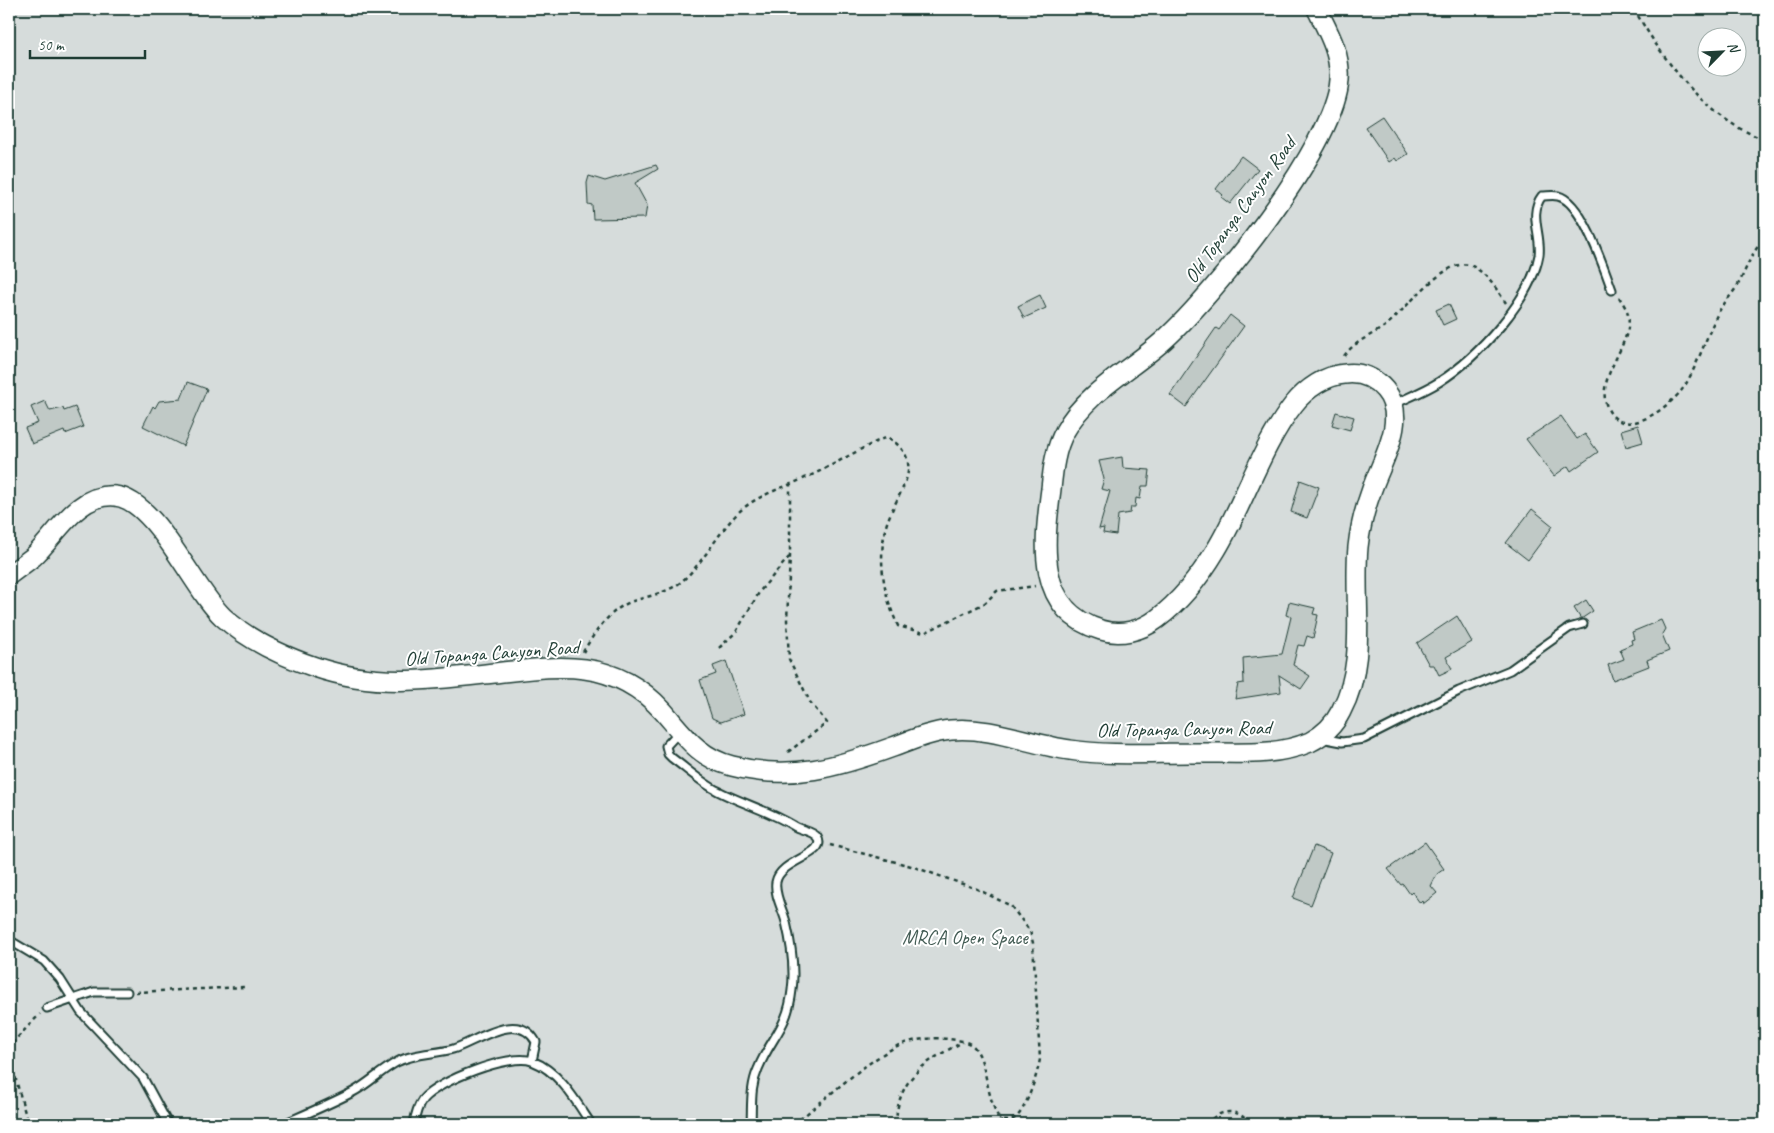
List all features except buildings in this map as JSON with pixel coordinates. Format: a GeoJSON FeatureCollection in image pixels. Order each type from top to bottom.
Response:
{"type":"FeatureCollection","features":[{"type":"Feature","properties":{"kind":"main road","name":"Old Topanga Canyon Road"},"geometry":{"type":"LineString","coordinates":[[9,575],[34,556],[79,506],[108,496],[121,497],[151,515],[198,588],[225,619],[267,647],[296,660],[345,675],[410,682],[519,670],[568,668],[596,670],[639,689],[660,708],[697,750],[724,764],[752,770],[816,771],[838,766],[918,738],[950,730],[986,732],[1043,746],[1102,754],[1274,752],[1306,743],[1332,727],[1346,703],[1358,654],[1359,538],[1365,508],[1396,422],[1394,404],[1385,390],[1374,380],[1364,375],[1339,374],[1312,387],[1296,401],[1276,434],[1216,550],[1178,601],[1143,628],[1122,633],[1097,630],[1072,615],[1062,605],[1051,583],[1046,562],[1047,520],[1059,444],[1072,419],[1095,395],[1168,337],[1198,306],[1280,200],[1320,137],[1337,95],[1340,75],[1333,41],[1317,9]]}},
{"type":"Feature","properties":{"kind":"lane"},"geometry":{"type":"LineString","coordinates":[[1394,404],[1439,382],[1465,362],[1512,313],[1536,270],[1540,248],[1535,212],[1537,202],[1542,196],[1559,196],[1574,207],[1598,252],[1612,290]]}},
{"type":"Feature","properties":{"kind":"lane"},"geometry":{"type":"LineString","coordinates":[[1318,737],[1342,742],[1364,739],[1460,691],[1510,670],[1569,628],[1583,624]]}},
{"type":"Feature","properties":{"kind":"lane"},"geometry":{"type":"LineString","coordinates":[[679,731],[667,742],[668,754],[672,758],[717,791],[770,812],[799,829],[816,836],[819,842],[819,847],[815,852],[785,866],[776,882],[776,892],[786,922],[790,946],[793,988],[786,1020],[758,1067],[751,1094],[751,1124]]}},
{"type":"Feature","properties":{"kind":"lane"},"geometry":{"type":"LineString","coordinates":[[9,940],[44,961],[60,979],[81,1012],[143,1078],[168,1124]]}},
{"type":"Feature","properties":{"kind":"lane"},"geometry":{"type":"LineString","coordinates":[[47,1008],[94,992],[127,992]]}},
{"type":"Feature","properties":{"kind":"lane"},"geometry":{"type":"LineString","coordinates":[[283,1124],[354,1092],[399,1061],[455,1048],[489,1032],[508,1028],[521,1029],[531,1034],[536,1042],[532,1061]]}},
{"type":"Feature","properties":{"kind":"lane"},"geometry":{"type":"LineString","coordinates":[[414,1124],[418,1108],[424,1098],[445,1084],[504,1060],[523,1058],[551,1072],[562,1083],[591,1124]]}},
{"type":"Feature","properties":{"kind":"path"},"geometry":{"type":"LineString","coordinates":[[1634,9],[1678,74],[1702,102],[1732,124],[1765,141]]}},
{"type":"Feature","properties":{"kind":"path"},"geometry":{"type":"LineString","coordinates":[[1612,290],[1628,314],[1625,335],[1604,388],[1604,402],[1612,416],[1627,422],[1638,421],[1662,411],[1683,389],[1718,314],[1739,283],[1754,248],[1765,239]]}},
{"type":"Feature","properties":{"kind":"path"},"geometry":{"type":"LineString","coordinates":[[1339,374],[1345,355],[1362,340],[1384,326],[1427,285],[1460,264],[1470,265],[1487,278],[1512,313]]}},
{"type":"Feature","properties":{"kind":"path"},"geometry":{"type":"LineString","coordinates":[[581,656],[604,621],[630,602],[657,594],[681,582],[704,558],[735,516],[750,502],[790,485],[887,437],[901,445],[908,458],[908,473],[885,528],[881,568],[887,601],[898,626],[924,633],[985,603],[997,591],[1051,583]]}},
{"type":"Feature","properties":{"kind":"path"},"geometry":{"type":"LineString","coordinates":[[788,752],[827,723],[810,702],[789,659],[787,620],[790,556],[790,485]]}},
{"type":"Feature","properties":{"kind":"path"},"geometry":{"type":"LineString","coordinates":[[719,648],[736,632],[760,591],[790,556]]}},
{"type":"Feature","properties":{"kind":"path"},"geometry":{"type":"LineString","coordinates":[[819,842],[911,866],[977,889],[1011,906],[1030,931],[1033,943],[1040,1059],[1038,1074],[1016,1118],[1008,1121],[999,1119]]}},
{"type":"Feature","properties":{"kind":"path"},"geometry":{"type":"LineString","coordinates":[[127,992],[245,986]]}},
{"type":"Feature","properties":{"kind":"path"},"geometry":{"type":"LineString","coordinates":[[28,1124],[21,1094],[11,1069],[9,1052],[15,1040],[47,1008]]}},
{"type":"Feature","properties":{"kind":"path"},"geometry":{"type":"LineString","coordinates":[[794,1124],[871,1063],[898,1046],[934,1037],[963,1042],[972,1046],[980,1055],[989,1099],[1003,1124]]}},
{"type":"Feature","properties":{"kind":"path"},"geometry":{"type":"LineString","coordinates":[[896,1124],[902,1092],[917,1070],[928,1061],[963,1042]]}},
{"type":"Feature","properties":{"kind":"path"},"geometry":{"type":"LineString","coordinates":[[1206,1124],[1215,1115],[1222,1112],[1233,1112],[1247,1119],[1251,1124]]}},
{"type":"Feature","properties":{"kind":"green space","name":"MRCA Open Space"},"geometry":{"type":"Polygon","coordinates":[[[9,9],[1765,9],[1765,1124],[9,1124],[9,9]]]}}]}
